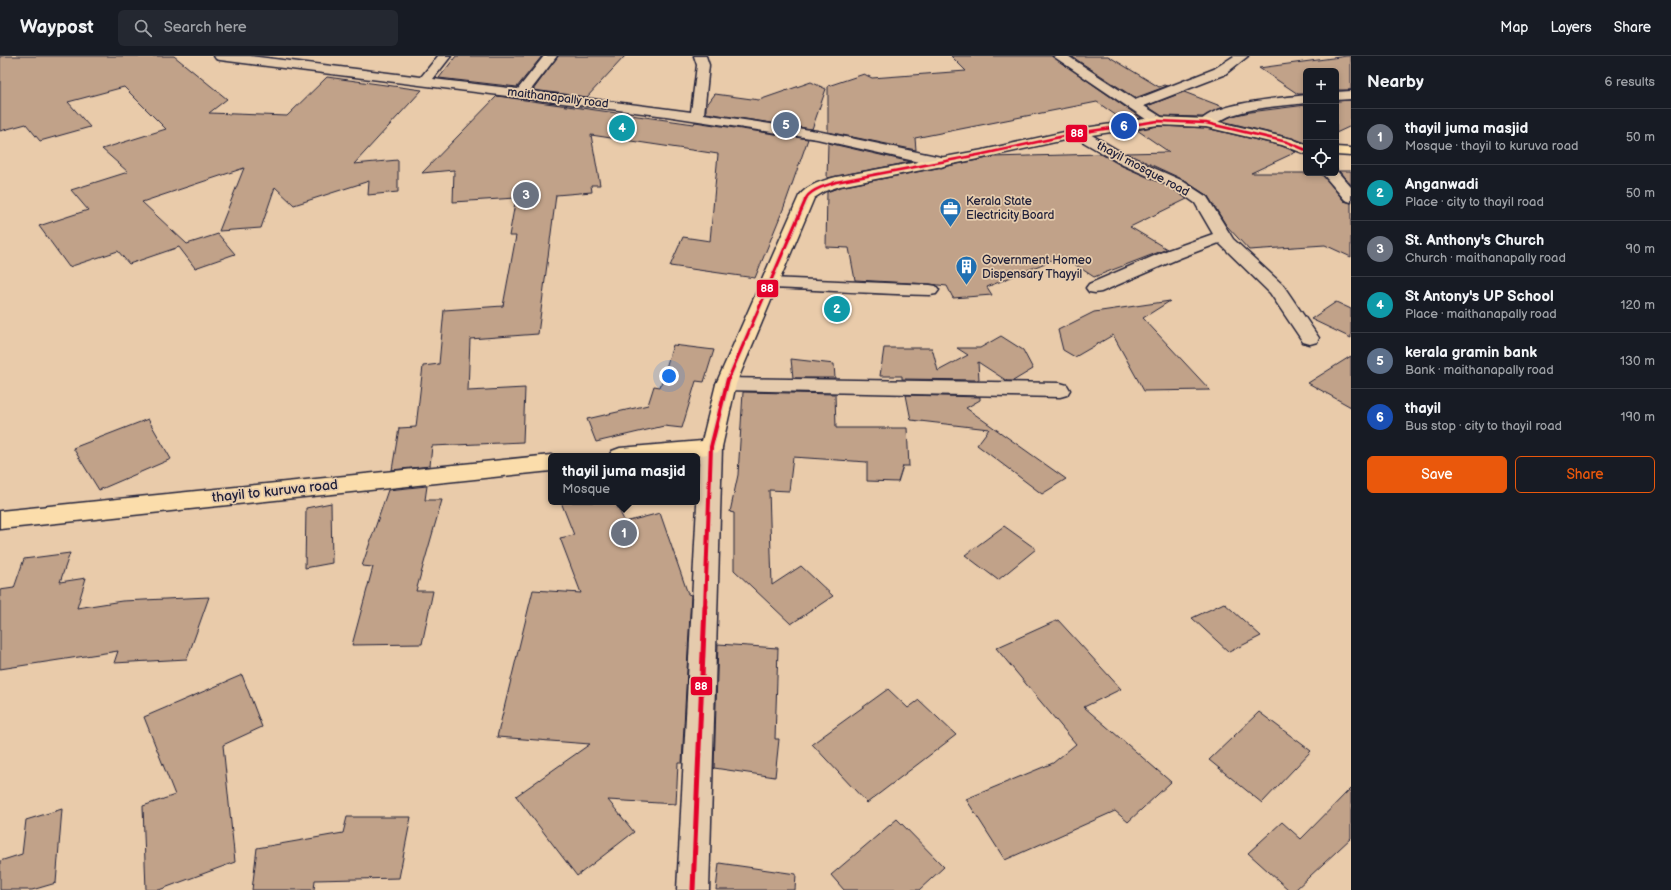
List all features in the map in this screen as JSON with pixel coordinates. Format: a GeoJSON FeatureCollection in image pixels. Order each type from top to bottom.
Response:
{"type":"FeatureCollection","features":[{"type":"Feature","properties":{"kind":"main road"},"geometry":{"type":"LineString","coordinates":[[650,453],[711,447],[726,384],[807,196],[819,188],[836,182],[983,154],[1078,133],[1158,121],[1206,123],[1287,142],[1303,149]]}},
{"type":"Feature","properties":{"kind":"main road"},"geometry":{"type":"LineString","coordinates":[[1339,151],[1351,152]]}},
{"type":"Feature","properties":{"kind":"main road","name":"thayil to kuruva road"},"geometry":{"type":"LineString","coordinates":[[0,520],[548,463]]}},
{"type":"Feature","properties":{"kind":"street","name":"maithanapally road"},"geometry":{"type":"LineString","coordinates":[[220,56],[666,112],[817,135],[940,162]]}},
{"type":"Feature","properties":{"kind":"street"},"geometry":{"type":"LineString","coordinates":[[424,82],[445,56]]}},
{"type":"Feature","properties":{"kind":"street"},"geometry":{"type":"LineString","coordinates":[[521,94],[551,56]]}},
{"type":"Feature","properties":{"kind":"street"},"geometry":{"type":"LineString","coordinates":[[697,117],[703,65],[700,56]]}},
{"type":"Feature","properties":{"kind":"street"},"geometry":{"type":"LineString","coordinates":[[1058,56],[1158,121]]}},
{"type":"Feature","properties":{"kind":"street"},"geometry":{"type":"LineString","coordinates":[[1134,105],[1219,72],[1242,56]]}},
{"type":"Feature","properties":{"kind":"street"},"geometry":{"type":"LineString","coordinates":[[1339,96],[1351,95]]}},
{"type":"Feature","properties":{"kind":"street"},"geometry":{"type":"LineString","coordinates":[[1206,123],[1212,117],[1237,109],[1303,99]]}},
{"type":"Feature","properties":{"kind":"street","name":"thayil mosque road"},"geometry":{"type":"LineString","coordinates":[[1078,133],[1128,162],[1176,183],[1201,200],[1226,242],[1277,289],[1310,338]]}},
{"type":"Feature","properties":{"kind":"street"},"geometry":{"type":"LineString","coordinates":[[1333,176],[1351,197]]}},
{"type":"Feature","properties":{"kind":"street"},"geometry":{"type":"LineString","coordinates":[[1095,288],[1174,254],[1223,236]]}},
{"type":"Feature","properties":{"kind":"street"},"geometry":{"type":"LineString","coordinates":[[770,283],[930,290]]}},
{"type":"Feature","properties":{"kind":"street"},"geometry":{"type":"LineString","coordinates":[[726,384],[1060,390]]}},
{"type":"Feature","properties":{"kind":"street"},"geometry":{"type":"LineString","coordinates":[[693,890],[711,447]]}},
{"type":"Feature","properties":{"kind":"building"},"geometry":{"type":"Polygon","coordinates":[[[0,56],[174,56],[227,99],[209,113],[287,116],[327,77],[422,90],[354,164],[398,160],[398,192],[368,195],[369,181],[294,205],[275,187],[261,228],[219,231],[244,168],[142,202],[187,244],[218,234],[235,254],[195,268],[179,247],[129,264],[118,251],[69,267],[39,226],[88,210],[71,190],[128,172],[102,149],[166,129],[124,87],[68,102],[90,127],[40,141],[26,124],[0,131],[0,56]]]}},
{"type":"Feature","properties":{"kind":"building"},"geometry":{"type":"Polygon","coordinates":[[[456,56],[542,56],[517,87],[439,78],[456,56]]]}},
{"type":"Feature","properties":{"kind":"building"},"geometry":{"type":"Polygon","coordinates":[[[558,56],[625,56],[587,97],[533,90],[558,56]]]}},
{"type":"Feature","properties":{"kind":"building"},"geometry":{"type":"Polygon","coordinates":[[[951,56],[1052,56],[1141,118],[1124,121],[1097,102],[915,138],[916,150],[828,132],[828,86],[864,74],[872,78],[966,71],[951,56]]]}},
{"type":"Feature","properties":{"kind":"building"},"geometry":{"type":"Polygon","coordinates":[[[1071,56],[1108,56],[1159,87],[1164,85],[1167,86],[1135,98],[1071,56]]]}},
{"type":"Feature","properties":{"kind":"building"},"geometry":{"type":"Polygon","coordinates":[[[1351,56],[1351,90],[1339,90],[1339,68],[1303,68],[1303,94],[1298,94],[1259,68],[1351,56]]]}},
{"type":"Feature","properties":{"kind":"building"},"geometry":{"type":"Polygon","coordinates":[[[811,82],[826,89],[812,129],[706,113],[706,106],[715,94],[759,100],[811,82]]]}},
{"type":"Feature","properties":{"kind":"building"},"geometry":{"type":"Polygon","coordinates":[[[1184,92],[1223,107],[1203,117],[1162,116],[1147,106],[1184,92]]]}},
{"type":"Feature","properties":{"kind":"building"},"geometry":{"type":"Polygon","coordinates":[[[497,96],[694,124],[695,122],[808,139],[784,207],[755,278],[670,266],[683,237],[710,241],[718,154],[591,135],[600,185],[591,185],[592,192],[556,195],[538,334],[470,339],[468,391],[525,388],[523,442],[432,446],[430,466],[392,470],[399,428],[416,427],[423,366],[439,364],[444,310],[503,306],[516,236],[509,236],[516,198],[453,202],[454,170],[422,173],[497,96]]]}},
{"type":"Feature","properties":{"kind":"building"},"geometry":{"type":"Polygon","coordinates":[[[1351,100],[1351,126],[1339,132],[1339,104],[1339,101],[1351,100]]]}},
{"type":"Feature","properties":{"kind":"building"},"geometry":{"type":"Polygon","coordinates":[[[1303,105],[1303,142],[1222,121],[1232,116],[1250,112],[1303,105]]]}},
{"type":"Feature","properties":{"kind":"building"},"geometry":{"type":"Polygon","coordinates":[[[1158,126],[1206,128],[1282,146],[1296,152],[1251,173],[1303,173],[1303,176],[1323,176],[1344,201],[1351,203],[1351,257],[1325,245],[1249,250],[1226,225],[1208,196],[1182,179],[1126,153],[1169,152],[1137,130],[1158,126]]]}},
{"type":"Feature","properties":{"kind":"building"},"geometry":{"type":"Polygon","coordinates":[[[828,143],[911,162],[827,178],[828,143]]]}},
{"type":"Feature","properties":{"kind":"building"},"geometry":{"type":"Polygon","coordinates":[[[1101,154],[1122,166],[1170,187],[1187,199],[1130,227],[1167,249],[1094,277],[1062,256],[987,287],[992,295],[953,298],[947,286],[855,280],[849,248],[826,247],[827,192],[840,187],[993,157],[1101,154]]]}},
{"type":"Feature","properties":{"kind":"building"},"geometry":{"type":"Polygon","coordinates":[[[1339,171],[1351,171],[1351,185],[1339,171]]]}},
{"type":"Feature","properties":{"kind":"building"},"geometry":{"type":"Polygon","coordinates":[[[1170,301],[1143,318],[1210,390],[1144,391],[1113,335],[1075,357],[1063,350],[1058,330],[1094,312],[1170,301]]]}},
{"type":"Feature","properties":{"kind":"building"},"geometry":{"type":"Polygon","coordinates":[[[1336,302],[1351,309],[1351,338],[1311,319],[1336,302]]]}},
{"type":"Feature","properties":{"kind":"building"},"geometry":{"type":"Polygon","coordinates":[[[1001,336],[1023,350],[1033,369],[1013,381],[1007,381],[978,362],[979,380],[902,379],[902,376],[880,376],[884,348],[932,348],[938,371],[968,355],[957,348],[980,348],[1001,336]]]}},
{"type":"Feature","properties":{"kind":"building"},"geometry":{"type":"Polygon","coordinates":[[[673,345],[714,350],[704,382],[696,381],[682,428],[664,426],[596,442],[587,419],[648,405],[654,386],[660,387],[673,345]]]}},
{"type":"Feature","properties":{"kind":"building"},"geometry":{"type":"Polygon","coordinates":[[[1351,356],[1351,407],[1308,383],[1351,356]]]}},
{"type":"Feature","properties":{"kind":"building"},"geometry":{"type":"Polygon","coordinates":[[[791,359],[834,364],[835,378],[793,378],[791,359]]]}},
{"type":"Feature","properties":{"kind":"building"},"geometry":{"type":"Polygon","coordinates":[[[743,392],[835,394],[836,428],[907,428],[909,466],[903,466],[898,482],[867,481],[867,462],[793,457],[789,491],[769,490],[772,585],[801,566],[833,596],[791,624],[734,570],[734,513],[730,512],[738,475],[743,392]]]}},
{"type":"Feature","properties":{"kind":"building"},"geometry":{"type":"Polygon","coordinates":[[[906,395],[980,397],[980,400],[966,408],[1066,479],[1042,494],[977,445],[989,429],[911,420],[906,395]]]}},
{"type":"Feature","properties":{"kind":"building"},"geometry":{"type":"Polygon","coordinates":[[[148,419],[171,459],[99,490],[73,448],[148,419]]]}},
{"type":"Feature","properties":{"kind":"building"},"geometry":{"type":"Polygon","coordinates":[[[427,486],[425,500],[442,500],[416,591],[433,591],[422,644],[352,645],[373,567],[362,566],[388,490],[427,486]]]}},
{"type":"Feature","properties":{"kind":"building"},"geometry":{"type":"Polygon","coordinates":[[[331,503],[332,563],[305,568],[306,508],[331,503]]]}},
{"type":"Feature","properties":{"kind":"building"},"geometry":{"type":"Polygon","coordinates":[[[562,505],[616,505],[625,522],[660,513],[688,594],[691,595],[682,763],[678,763],[676,804],[608,800],[634,832],[577,876],[516,796],[590,744],[497,737],[533,590],[581,593],[560,538],[574,535],[562,505]]]}},
{"type":"Feature","properties":{"kind":"building"},"geometry":{"type":"Polygon","coordinates":[[[1004,526],[1036,549],[998,580],[965,555],[1004,526]]]}},
{"type":"Feature","properties":{"kind":"building"},"geometry":{"type":"Polygon","coordinates":[[[70,553],[60,582],[86,578],[77,608],[122,601],[209,597],[187,659],[114,663],[118,651],[0,669],[0,590],[14,588],[24,559],[70,553]]]}},
{"type":"Feature","properties":{"kind":"building"},"geometry":{"type":"Polygon","coordinates":[[[1224,603],[1261,636],[1229,652],[1192,618],[1224,603]]]}},
{"type":"Feature","properties":{"kind":"building"},"geometry":{"type":"Polygon","coordinates":[[[1058,620],[1121,689],[1084,707],[1171,782],[1128,822],[1115,811],[1005,860],[966,799],[1053,763],[1076,744],[996,648],[1058,620]]]}},
{"type":"Feature","properties":{"kind":"building"},"geometry":{"type":"Polygon","coordinates":[[[718,644],[778,648],[775,739],[779,739],[775,777],[714,768],[718,644]]]}},
{"type":"Feature","properties":{"kind":"building"},"geometry":{"type":"Polygon","coordinates":[[[242,675],[262,727],[223,745],[235,862],[159,890],[146,890],[143,806],[175,795],[144,717],[242,675]]]}},
{"type":"Feature","properties":{"kind":"building"},"geometry":{"type":"Polygon","coordinates":[[[888,689],[908,708],[919,700],[956,735],[867,803],[812,744],[888,689]]]}},
{"type":"Feature","properties":{"kind":"building"},"geometry":{"type":"Polygon","coordinates":[[[1259,712],[1311,751],[1262,803],[1209,760],[1259,712]]]}},
{"type":"Feature","properties":{"kind":"building"},"geometry":{"type":"Polygon","coordinates":[[[1351,788],[1351,838],[1295,890],[1289,890],[1248,853],[1282,822],[1301,839],[1351,788]]]}},
{"type":"Feature","properties":{"kind":"building"},"geometry":{"type":"Polygon","coordinates":[[[62,809],[56,883],[32,890],[0,890],[0,861],[22,854],[26,820],[62,809]]]}},
{"type":"Feature","properties":{"kind":"building"},"geometry":{"type":"Polygon","coordinates":[[[347,817],[411,817],[399,878],[315,880],[314,890],[252,890],[257,848],[343,833],[347,817]]]}},
{"type":"Feature","properties":{"kind":"building"},"geometry":{"type":"Polygon","coordinates":[[[897,819],[944,867],[919,890],[844,890],[831,875],[897,819]]]}},
{"type":"Feature","properties":{"kind":"building"},"geometry":{"type":"Polygon","coordinates":[[[719,863],[796,874],[795,890],[716,890],[719,863]]]}},
{"type":"Feature","properties":{"kind":"transit line","name":"88"},"geometry":{"type":"LineString","coordinates":[[693,890],[711,447],[726,384],[807,196],[819,188],[836,182],[983,154],[1078,133],[1158,121],[1206,123],[1287,142],[1303,149]]}},
{"type":"Feature","properties":{"kind":"place","name":"kerala gramin bank"},"geometry":{"type":"Point","coordinates":[786,125]}},
{"type":"Feature","properties":{"kind":"place","name":"thayil"},"geometry":{"type":"Point","coordinates":[1124,126]}},
{"type":"Feature","properties":{"kind":"place","name":"St Antony's UP School"},"geometry":{"type":"Point","coordinates":[622,128]}},
{"type":"Feature","properties":{"kind":"place","name":"St. Anthony's Church"},"geometry":{"type":"Point","coordinates":[526,195]}},
{"type":"Feature","properties":{"kind":"place","name":"Kerala State Electricity Board"},"geometry":{"type":"Point","coordinates":[950,228]}},
{"type":"Feature","properties":{"kind":"place","name":"Government Homeo Dispensary Thayyil"},"geometry":{"type":"Point","coordinates":[967,286]}},
{"type":"Feature","properties":{"kind":"place","name":"Anganwadi"},"geometry":{"type":"Point","coordinates":[837,309]}},
{"type":"Feature","properties":{"kind":"place","name":"thayil juma masjid"},"geometry":{"type":"Point","coordinates":[624,533]}}]}
